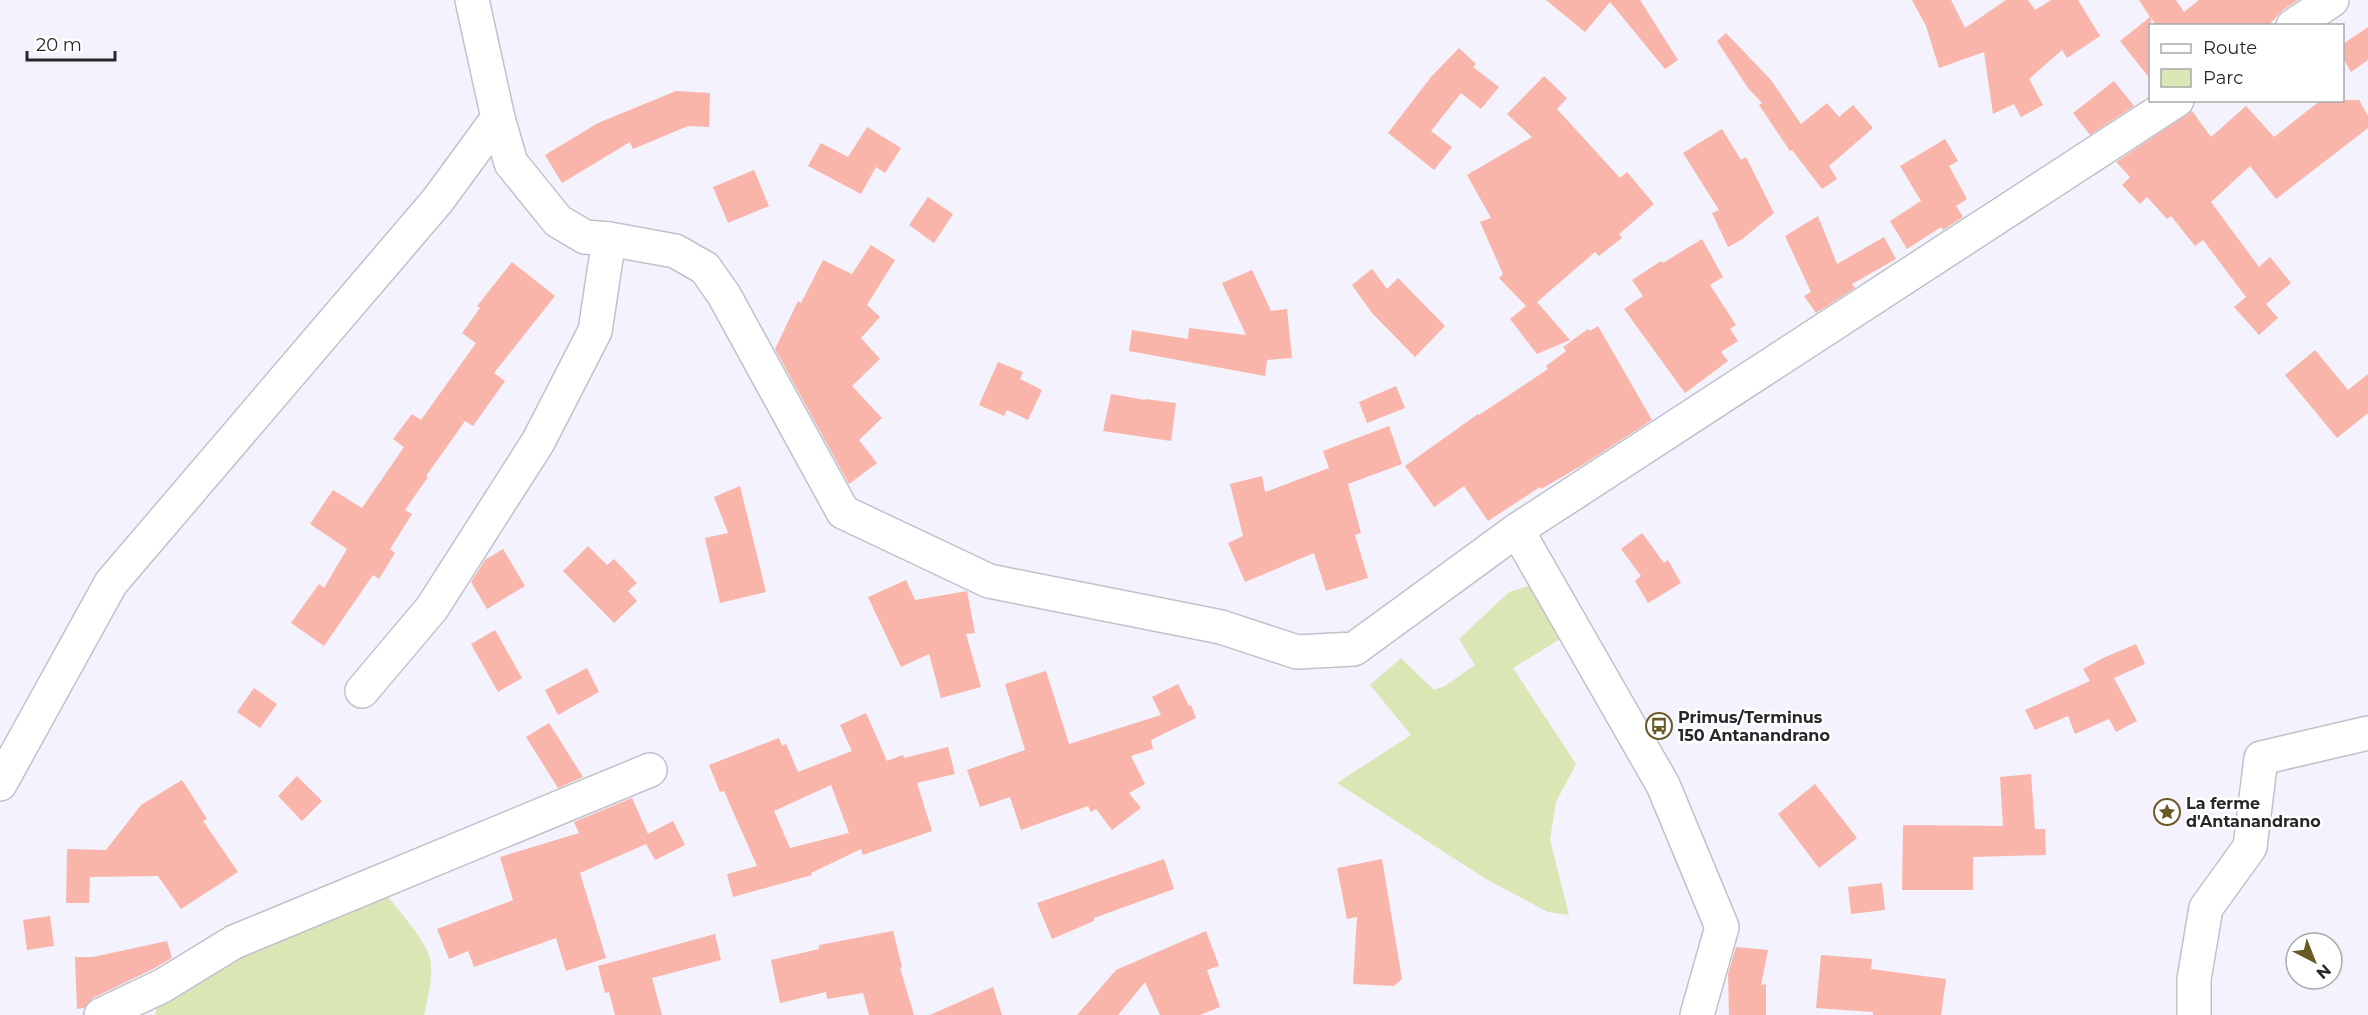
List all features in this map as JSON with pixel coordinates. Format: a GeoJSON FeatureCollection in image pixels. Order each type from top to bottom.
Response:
{"type":"FeatureCollection","features":[{"type":"Feature","properties":{"kind":"street"},"geometry":{"type":"LineString","coordinates":[[472,0],[498,118],[511,163],[558,221],[585,237],[675,251],[705,268],[724,295],[843,512],[988,581],[1221,627],[1297,652],[1354,649],[1517,530],[2174,102]]}},
{"type":"Feature","properties":{"kind":"street"},"geometry":{"type":"LineString","coordinates":[[2296,24],[2332,0]]}},
{"type":"Feature","properties":{"kind":"street"},"geometry":{"type":"LineString","coordinates":[[0,784],[111,583],[438,200],[498,118]]}},
{"type":"Feature","properties":{"kind":"street"},"geometry":{"type":"LineString","coordinates":[[362,692],[432,608],[538,442],[595,331],[609,239]]}},
{"type":"Feature","properties":{"kind":"street"},"geometry":{"type":"LineString","coordinates":[[1517,530],[1663,785],[1722,927],[1697,1015]]}},
{"type":"Feature","properties":{"kind":"street"},"geometry":{"type":"LineString","coordinates":[[2194,1015],[2194,979],[2206,908],[2250,847],[2261,758],[2368,733]]}},
{"type":"Feature","properties":{"kind":"street"},"geometry":{"type":"LineString","coordinates":[[101,1015],[162,986],[234,942],[650,770]]}},
{"type":"Feature","properties":{"kind":"green space"},"geometry":{"type":"Polygon","coordinates":[[[1546,580],[1575,630],[1513,668],[1576,764],[1556,802],[1550,840],[1569,915],[1548,912],[1486,879],[1337,783],[1411,735],[1370,685],[1401,658],[1434,690],[1445,686],[1475,665],[1459,639],[1509,592],[1546,580]]]}},
{"type":"Feature","properties":{"kind":"green space"},"geometry":{"type":"Polygon","coordinates":[[[386,894],[417,934],[430,959],[431,979],[424,1015],[155,1015],[162,986],[386,894]]]}},
{"type":"Feature","properties":{"kind":"building"},"geometry":{"type":"Polygon","coordinates":[[[1546,0],[1640,0],[1678,60],[1665,69],[1610,2],[1585,32],[1546,0]]]}},
{"type":"Feature","properties":{"kind":"building"},"geometry":{"type":"Polygon","coordinates":[[[1912,0],[1951,0],[1965,28],[2006,0],[2028,0],[2035,10],[2051,0],[2078,0],[2100,36],[2067,58],[2062,50],[2029,79],[2043,105],[2021,117],[2014,104],[1993,114],[1984,52],[1939,68],[1926,26],[1912,0]]]}},
{"type":"Feature","properties":{"kind":"building"},"geometry":{"type":"Polygon","coordinates":[[[2139,0],[2176,0],[2184,12],[2199,0],[2298,0],[2283,10],[2270,24],[2155,24],[2151,17],[2149,77],[2120,41],[2150,17],[2139,0]]]}},
{"type":"Feature","properties":{"kind":"building"},"geometry":{"type":"Polygon","coordinates":[[[2368,27],[2368,60],[2351,72],[2344,60],[2344,43],[2368,27]]]}},
{"type":"Feature","properties":{"kind":"building"},"geometry":{"type":"Polygon","coordinates":[[[1726,33],[1771,80],[1801,124],[1827,103],[1839,117],[1853,105],[1873,128],[1829,166],[1837,179],[1822,189],[1792,150],[1790,151],[1759,105],[1762,103],[1748,88],[1717,41],[1726,33]]]}},
{"type":"Feature","properties":{"kind":"building"},"geometry":{"type":"Polygon","coordinates":[[[1459,48],[1476,64],[1473,67],[1499,87],[1481,109],[1461,93],[1431,131],[1452,147],[1434,170],[1388,133],[1431,77],[1459,48]]]}},
{"type":"Feature","properties":{"kind":"building"},"geometry":{"type":"Polygon","coordinates":[[[1544,76],[1567,98],[1557,109],[1620,178],[1627,172],[1654,204],[1619,234],[1622,238],[1599,256],[1595,252],[1537,302],[1570,340],[1537,354],[1510,319],[1526,306],[1499,278],[1503,274],[1480,222],[1491,218],[1467,175],[1532,137],[1507,114],[1544,76]]]}},
{"type":"Feature","properties":{"kind":"building"},"geometry":{"type":"Polygon","coordinates":[[[2114,81],[2134,106],[2090,135],[2073,113],[2114,81]]]}},
{"type":"Feature","properties":{"kind":"building"},"geometry":{"type":"Polygon","coordinates":[[[676,91],[710,93],[709,127],[688,126],[633,149],[630,142],[562,183],[545,155],[598,123],[676,91]]]}},
{"type":"Feature","properties":{"kind":"building"},"geometry":{"type":"Polygon","coordinates":[[[2359,100],[2368,116],[2368,128],[2276,199],[2250,166],[2211,202],[2259,267],[2270,257],[2291,283],[2266,304],[2278,318],[2259,335],[2234,307],[2246,297],[2203,240],[2195,246],[2171,216],[2167,219],[2147,197],[2140,204],[2122,185],[2130,177],[2116,162],[2192,111],[2211,137],[2246,106],[2274,137],[2318,102],[2359,100]]]}},
{"type":"Feature","properties":{"kind":"building"},"geometry":{"type":"Polygon","coordinates":[[[867,127],[901,148],[885,173],[876,167],[861,194],[808,166],[821,143],[848,157],[867,127]]]}},
{"type":"Feature","properties":{"kind":"building"},"geometry":{"type":"Polygon","coordinates":[[[1722,129],[1741,160],[1746,157],[1774,213],[1741,240],[1728,247],[1712,213],[1719,210],[1683,153],[1722,129]]]}},
{"type":"Feature","properties":{"kind":"building"},"geometry":{"type":"Polygon","coordinates":[[[1945,139],[1958,161],[1949,166],[1967,199],[1956,206],[1963,217],[1943,230],[1941,227],[1907,249],[1890,221],[1921,201],[1900,166],[1945,139]]]}},
{"type":"Feature","properties":{"kind":"building"},"geometry":{"type":"Polygon","coordinates":[[[754,170],[769,206],[728,223],[713,187],[754,170]]]}},
{"type":"Feature","properties":{"kind":"building"},"geometry":{"type":"Polygon","coordinates":[[[928,197],[953,214],[934,243],[909,225],[928,197]]]}},
{"type":"Feature","properties":{"kind":"building"},"geometry":{"type":"Polygon","coordinates":[[[1818,216],[1837,264],[1884,237],[1896,259],[1852,284],[1855,288],[1816,313],[1804,296],[1811,292],[1785,236],[1818,216]]]}},
{"type":"Feature","properties":{"kind":"building"},"geometry":{"type":"Polygon","coordinates":[[[1702,239],[1723,277],[1710,285],[1736,325],[1730,329],[1738,341],[1721,352],[1728,361],[1685,393],[1624,309],[1643,296],[1632,280],[1702,239]]]}},
{"type":"Feature","properties":{"kind":"building"},"geometry":{"type":"Polygon","coordinates":[[[871,245],[895,260],[867,305],[880,317],[861,338],[880,359],[852,386],[882,418],[859,440],[877,463],[849,484],[775,349],[798,301],[801,303],[823,260],[852,274],[871,245]]]}},
{"type":"Feature","properties":{"kind":"building"},"geometry":{"type":"Polygon","coordinates":[[[512,262],[555,296],[494,373],[505,381],[473,426],[465,421],[426,476],[428,477],[405,510],[412,514],[390,549],[395,553],[379,579],[373,575],[324,646],[291,623],[319,584],[324,588],[347,549],[310,524],[333,490],[362,508],[404,447],[393,439],[412,414],[421,420],[476,343],[462,333],[480,308],[477,306],[512,262]]]}},
{"type":"Feature","properties":{"kind":"building"},"geometry":{"type":"Polygon","coordinates":[[[1372,269],[1387,289],[1398,278],[1445,326],[1415,357],[1372,313],[1352,285],[1372,269]]]}},
{"type":"Feature","properties":{"kind":"building"},"geometry":{"type":"Polygon","coordinates":[[[1252,270],[1271,311],[1287,309],[1292,358],[1267,360],[1265,376],[1129,351],[1132,330],[1188,339],[1189,328],[1246,335],[1222,283],[1252,270]]]}},
{"type":"Feature","properties":{"kind":"building"},"geometry":{"type":"Polygon","coordinates":[[[1598,326],[1652,420],[1581,466],[1541,489],[1540,487],[1488,521],[1464,486],[1434,507],[1405,466],[1478,414],[1548,369],[1546,366],[1566,351],[1563,347],[1588,329],[1590,331],[1598,326]]]}},
{"type":"Feature","properties":{"kind":"building"},"geometry":{"type":"Polygon","coordinates":[[[2315,350],[2348,390],[2368,374],[2368,413],[2337,438],[2285,375],[2315,350]]]}},
{"type":"Feature","properties":{"kind":"building"},"geometry":{"type":"Polygon","coordinates":[[[998,362],[1023,372],[1020,379],[1042,390],[1028,420],[1007,410],[1004,416],[979,405],[998,362]]]}},
{"type":"Feature","properties":{"kind":"building"},"geometry":{"type":"Polygon","coordinates":[[[1396,386],[1405,408],[1367,423],[1359,402],[1396,386]]]}},
{"type":"Feature","properties":{"kind":"building"},"geometry":{"type":"Polygon","coordinates":[[[1111,394],[1176,403],[1171,441],[1103,431],[1111,394]]]}},
{"type":"Feature","properties":{"kind":"building"},"geometry":{"type":"Polygon","coordinates":[[[1389,426],[1402,464],[1348,484],[1361,533],[1355,535],[1368,578],[1326,591],[1314,553],[1245,582],[1228,543],[1243,536],[1230,484],[1262,476],[1265,492],[1329,468],[1323,451],[1389,426]]]}},
{"type":"Feature","properties":{"kind":"building"},"geometry":{"type":"Polygon","coordinates":[[[740,486],[766,592],[720,603],[705,538],[728,533],[714,497],[740,486]]]}},
{"type":"Feature","properties":{"kind":"building"},"geometry":{"type":"Polygon","coordinates":[[[1642,533],[1664,563],[1668,560],[1681,583],[1648,603],[1635,581],[1641,576],[1621,549],[1642,533]]]}},
{"type":"Feature","properties":{"kind":"building"},"geometry":{"type":"Polygon","coordinates":[[[588,546],[607,565],[614,559],[637,583],[628,591],[637,601],[614,623],[563,571],[588,546]]]}},
{"type":"Feature","properties":{"kind":"building"},"geometry":{"type":"Polygon","coordinates":[[[503,549],[525,586],[487,609],[471,582],[485,560],[503,549]]]}},
{"type":"Feature","properties":{"kind":"building"},"geometry":{"type":"Polygon","coordinates":[[[906,580],[915,600],[967,591],[975,633],[966,634],[981,687],[941,698],[929,654],[901,667],[868,597],[906,580]]]}},
{"type":"Feature","properties":{"kind":"building"},"geometry":{"type":"Polygon","coordinates":[[[495,630],[522,678],[498,692],[471,644],[495,630]]]}},
{"type":"Feature","properties":{"kind":"building"},"geometry":{"type":"Polygon","coordinates":[[[2136,644],[2145,664],[2114,678],[2137,721],[2116,732],[2109,719],[2075,734],[2068,716],[2035,730],[2025,710],[2090,681],[2083,669],[2136,644]]]}},
{"type":"Feature","properties":{"kind":"building"},"geometry":{"type":"Polygon","coordinates":[[[587,668],[599,692],[558,715],[545,690],[587,668]]]}},
{"type":"Feature","properties":{"kind":"building"},"geometry":{"type":"Polygon","coordinates":[[[1046,671],[1069,744],[1161,715],[1152,697],[1178,684],[1189,706],[1191,705],[1196,718],[1151,740],[1153,749],[1131,756],[1145,784],[1129,793],[1141,808],[1112,830],[1096,809],[1091,812],[1088,806],[1021,830],[1010,797],[980,807],[967,770],[1025,750],[1005,684],[1046,671]]]}},
{"type":"Feature","properties":{"kind":"building"},"geometry":{"type":"Polygon","coordinates":[[[254,688],[277,704],[260,728],[237,712],[254,688]]]}},
{"type":"Feature","properties":{"kind":"building"},"geometry":{"type":"Polygon","coordinates":[[[866,713],[887,761],[903,755],[904,758],[948,747],[955,774],[917,783],[932,831],[863,855],[861,849],[811,873],[812,875],[733,897],[727,874],[757,866],[724,791],[720,792],[709,765],[779,738],[782,746],[786,744],[798,772],[852,751],[840,725],[866,713]],[[831,785],[774,811],[790,848],[849,833],[831,785]]]}},
{"type":"Feature","properties":{"kind":"building"},"geometry":{"type":"Polygon","coordinates":[[[549,723],[583,777],[558,788],[526,737],[549,723]]]}},
{"type":"Feature","properties":{"kind":"building"},"geometry":{"type":"Polygon","coordinates":[[[2031,774],[2035,829],[2045,829],[2046,855],[1973,857],[1973,890],[1902,890],[1903,825],[2003,826],[2000,777],[2031,774]]]}},
{"type":"Feature","properties":{"kind":"building"},"geometry":{"type":"Polygon","coordinates":[[[297,776],[322,801],[302,821],[278,796],[297,776]]]}},
{"type":"Feature","properties":{"kind":"building"},"geometry":{"type":"Polygon","coordinates":[[[182,780],[207,819],[203,821],[238,872],[181,909],[158,876],[90,877],[89,903],[66,903],[67,849],[106,850],[141,805],[182,780]]]}},
{"type":"Feature","properties":{"kind":"building"},"geometry":{"type":"Polygon","coordinates":[[[1815,784],[1857,838],[1819,868],[1778,814],[1815,784]]]}},
{"type":"Feature","properties":{"kind":"building"},"geometry":{"type":"Polygon","coordinates":[[[632,798],[648,834],[673,821],[685,845],[655,860],[646,844],[580,873],[606,958],[566,971],[556,938],[474,967],[468,951],[449,959],[437,929],[513,900],[500,857],[579,833],[574,822],[632,798]]]}},
{"type":"Feature","properties":{"kind":"building"},"geometry":{"type":"Polygon","coordinates":[[[1164,859],[1174,889],[1094,918],[1094,921],[1052,939],[1037,903],[1164,859]]]}},
{"type":"Feature","properties":{"kind":"building"},"geometry":{"type":"Polygon","coordinates":[[[1382,859],[1402,979],[1394,986],[1353,984],[1357,917],[1347,919],[1337,868],[1382,859]]]}},
{"type":"Feature","properties":{"kind":"building"},"geometry":{"type":"Polygon","coordinates":[[[1882,883],[1885,910],[1851,914],[1848,887],[1882,883]]]}},
{"type":"Feature","properties":{"kind":"building"},"geometry":{"type":"Polygon","coordinates":[[[50,916],[54,946],[27,950],[23,920],[50,916]]]}},
{"type":"Feature","properties":{"kind":"building"},"geometry":{"type":"Polygon","coordinates":[[[893,931],[902,967],[900,968],[914,1015],[869,1015],[863,993],[827,999],[826,992],[780,1003],[771,960],[819,949],[819,945],[893,931]]]}},
{"type":"Feature","properties":{"kind":"building"},"geometry":{"type":"Polygon","coordinates":[[[1206,931],[1219,966],[1207,970],[1220,1007],[1200,1015],[1160,1015],[1145,982],[1118,1015],[1077,1015],[1116,970],[1206,931]]]}},
{"type":"Feature","properties":{"kind":"building"},"geometry":{"type":"Polygon","coordinates":[[[715,934],[721,960],[652,978],[662,1015],[615,1015],[609,992],[605,993],[598,966],[715,934]]]}},
{"type":"Feature","properties":{"kind":"building"},"geometry":{"type":"Polygon","coordinates":[[[167,941],[172,958],[93,998],[84,1008],[77,1009],[75,957],[93,957],[167,941]]]}},
{"type":"Feature","properties":{"kind":"building"},"geometry":{"type":"Polygon","coordinates":[[[1736,947],[1768,950],[1761,985],[1766,984],[1766,1015],[1729,1015],[1728,974],[1736,947]]]}},
{"type":"Feature","properties":{"kind":"building"},"geometry":{"type":"Polygon","coordinates":[[[1821,955],[1872,959],[1871,969],[1946,979],[1941,1015],[1873,1015],[1873,1012],[1816,1008],[1821,955]]]}},
{"type":"Feature","properties":{"kind":"building"},"geometry":{"type":"Polygon","coordinates":[[[993,987],[1002,1015],[930,1015],[993,987]]]}},
{"type":"Feature","properties":{"kind":"place","name":"Primus/Terminus 150 Antanandrano"},"geometry":{"type":"Point","coordinates":[1659,726]}},
{"type":"Feature","properties":{"kind":"place","name":"La ferme d'Antanandrano"},"geometry":{"type":"Point","coordinates":[2167,812]}}]}
